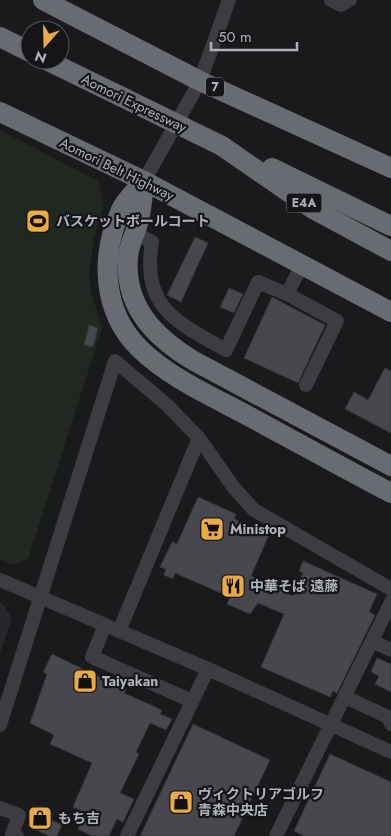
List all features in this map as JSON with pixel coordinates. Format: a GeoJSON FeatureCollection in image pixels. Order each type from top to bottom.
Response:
{"type":"FeatureCollection","features":[{"type":"Feature","properties":{"kind":"highway","name":"7"},"geometry":{"type":"LineString","coordinates":[[43,0],[200,80],[391,168]]}},
{"type":"Feature","properties":{"kind":"highway"},"geometry":{"type":"LineString","coordinates":[[0,37],[20,47]]}},
{"type":"Feature","properties":{"kind":"highway","name":"Aomori Expressway"},"geometry":{"type":"LineString","coordinates":[[67,70],[391,226]]}},
{"type":"Feature","properties":{"kind":"highway","name":"Aomori Belt Highway"},"geometry":{"type":"LineString","coordinates":[[0,112],[144,181],[391,312]]}},
{"type":"Feature","properties":{"kind":"highway","name":"Aomori Expressway"},"geometry":{"type":"LineString","coordinates":[[222,146],[313,209],[391,251]]}},
{"type":"Feature","properties":{"kind":"highway"},"geometry":{"type":"LineString","coordinates":[[144,181],[140,217],[128,255],[131,294],[140,314],[152,330],[170,347],[391,466]]}},
{"type":"Feature","properties":{"kind":"highway"},"geometry":{"type":"LineString","coordinates":[[144,181],[121,208],[112,235],[107,277],[112,305],[124,328],[138,347],[159,365],[194,386],[391,493]]}},
{"type":"Feature","properties":{"kind":"street"},"geometry":{"type":"LineString","coordinates":[[144,181],[200,80],[229,0]]}},
{"type":"Feature","properties":{"kind":"street"},"geometry":{"type":"LineString","coordinates":[[331,0],[341,5],[350,0]]}},
{"type":"Feature","properties":{"kind":"street"},"geometry":{"type":"LineString","coordinates":[[135,233],[152,242],[149,259],[151,287],[159,304],[194,332],[226,350],[258,282],[287,294],[337,321],[306,385]]}},
{"type":"Feature","properties":{"kind":"street"},"geometry":{"type":"LineString","coordinates":[[287,294],[302,265]]}},
{"type":"Feature","properties":{"kind":"street"},"geometry":{"type":"LineString","coordinates":[[0,725],[39,596],[116,360],[167,405],[199,438],[234,488],[254,510],[391,589]]}},
{"type":"Feature","properties":{"kind":"street"},"geometry":{"type":"LineString","coordinates":[[118,630],[199,438]]}},
{"type":"Feature","properties":{"kind":"street"},"geometry":{"type":"LineString","coordinates":[[0,580],[208,669],[391,752]]}},
{"type":"Feature","properties":{"kind":"street"},"geometry":{"type":"LineString","coordinates":[[276,836],[391,602]]}},
{"type":"Feature","properties":{"kind":"street"},"geometry":{"type":"LineString","coordinates":[[105,625],[92,657],[192,702]]}},
{"type":"Feature","properties":{"kind":"street"},"geometry":{"type":"LineString","coordinates":[[372,641],[391,650]]}},
{"type":"Feature","properties":{"kind":"street"},"geometry":{"type":"LineString","coordinates":[[127,836],[208,669]]}},
{"type":"Feature","properties":{"kind":"street"},"geometry":{"type":"LineString","coordinates":[[345,697],[388,717],[391,724]]}},
{"type":"Feature","properties":{"kind":"street"},"geometry":{"type":"LineString","coordinates":[[0,808],[18,815],[12,834],[17,836]]}},
{"type":"Feature","properties":{"kind":"shaded area"},"geometry":{"type":"Polygon","coordinates":[[[0,130],[98,181],[104,204],[93,241],[89,275],[91,292],[102,328],[28,559],[13,565],[0,559],[0,130]]]}},
{"type":"Feature","properties":{"kind":"shaded area"},"geometry":{"type":"Polygon","coordinates":[[[0,602],[12,618],[0,653],[0,602]]]}},
{"type":"Feature","properties":{"kind":"building"},"geometry":{"type":"Polygon","coordinates":[[[195,237],[208,243],[181,302],[167,295],[195,237]]]}},
{"type":"Feature","properties":{"kind":"building"},"geometry":{"type":"Polygon","coordinates":[[[229,288],[243,294],[234,313],[220,307],[229,288]]]}},
{"type":"Feature","properties":{"kind":"building"},"geometry":{"type":"Polygon","coordinates":[[[272,297],[325,325],[298,383],[244,358],[272,297]]]}},
{"type":"Feature","properties":{"kind":"building"},"geometry":{"type":"Polygon","coordinates":[[[89,325],[98,328],[93,347],[84,345],[89,325]]]}},
{"type":"Feature","properties":{"kind":"building"},"geometry":{"type":"Polygon","coordinates":[[[385,368],[391,371],[391,433],[345,409],[354,392],[368,400],[385,368]]]}},
{"type":"Feature","properties":{"kind":"building"},"geometry":{"type":"Polygon","coordinates":[[[198,497],[236,514],[234,519],[269,535],[251,576],[293,596],[303,573],[299,571],[303,561],[377,594],[369,612],[375,615],[337,693],[333,691],[330,697],[261,667],[284,614],[258,603],[250,614],[227,604],[230,597],[175,573],[173,579],[164,575],[166,569],[160,567],[172,542],[177,544],[198,497]]]}},
{"type":"Feature","properties":{"kind":"building"},"geometry":{"type":"Polygon","coordinates":[[[52,654],[126,690],[124,693],[162,710],[160,714],[172,719],[166,730],[150,723],[136,752],[139,754],[120,793],[134,799],[123,822],[117,819],[109,836],[92,836],[78,829],[85,813],[73,807],[92,763],[50,744],[54,735],[30,723],[47,674],[43,672],[52,654]]]}},
{"type":"Feature","properties":{"kind":"building"},"geometry":{"type":"Polygon","coordinates":[[[377,658],[391,664],[391,692],[375,684],[379,676],[371,672],[377,658]]]}},
{"type":"Feature","properties":{"kind":"building"},"geometry":{"type":"Polygon","coordinates":[[[193,724],[270,760],[234,836],[140,836],[193,724]]]}},
{"type":"Feature","properties":{"kind":"building"},"geometry":{"type":"Polygon","coordinates":[[[330,754],[391,782],[391,836],[304,836],[294,831],[330,754]]]}},
{"type":"Feature","properties":{"kind":"building","name":"もち吉"},"geometry":{"type":"Polygon","coordinates":[[[34,812],[62,825],[57,836],[49,836],[28,826],[34,812]]]}},
{"type":"Feature","properties":{"kind":"place","name":"バスケットボールコート"},"geometry":{"type":"Point","coordinates":[38,221]}},
{"type":"Feature","properties":{"kind":"place","name":"Ministop"},"geometry":{"type":"Point","coordinates":[212,529]}},
{"type":"Feature","properties":{"kind":"place","name":"中華そば 遠藤"},"geometry":{"type":"Point","coordinates":[233,586]}},
{"type":"Feature","properties":{"kind":"place","name":"Taiyakan"},"geometry":{"type":"Point","coordinates":[85,681]}},
{"type":"Feature","properties":{"kind":"place","name":"ヴィクトリアゴルフ 青森中央店"},"geometry":{"type":"Point","coordinates":[181,802]}},
{"type":"Feature","properties":{"kind":"place","name":"もち吉"},"geometry":{"type":"Point","coordinates":[40,818]}}]}
